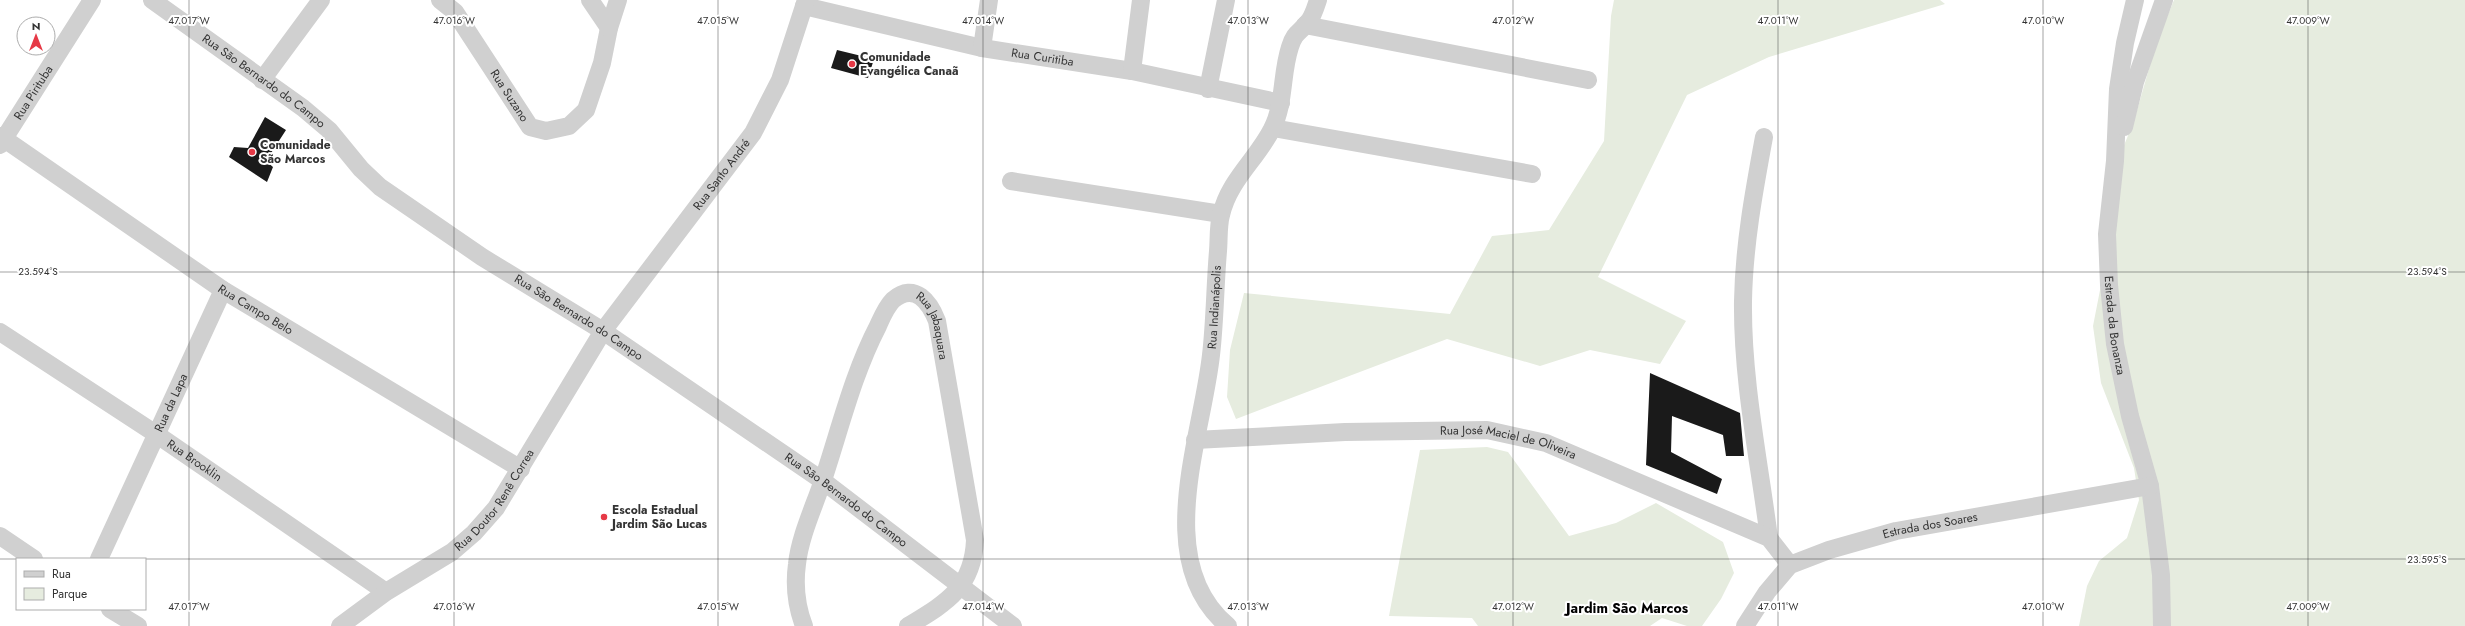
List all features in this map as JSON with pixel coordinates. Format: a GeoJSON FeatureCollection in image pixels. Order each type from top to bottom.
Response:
{"type":"FeatureCollection","features":[{"type":"Feature","properties":{"kind":"street","name":"Rua Pirituba"},"geometry":{"type":"LineString","coordinates":[[1,140],[92,0]]}},
{"type":"Feature","properties":{"kind":"street","name":"Rua São Bernardo do Campo"},"geometry":{"type":"LineString","coordinates":[[152,0],[303,108],[329,130],[361,169],[380,187],[482,257],[603,330],[823,481],[1012,626]]}},
{"type":"Feature","properties":{"kind":"street"},"geometry":{"type":"LineString","coordinates":[[262,80],[321,0]]}},
{"type":"Feature","properties":{"kind":"street","name":"Rua Suzano"},"geometry":{"type":"LineString","coordinates":[[440,0],[455,12],[530,127],[546,131],[569,126],[586,110],[602,63],[609,28],[618,0]]}},
{"type":"Feature","properties":{"kind":"street"},"geometry":{"type":"LineString","coordinates":[[590,0],[609,28]]}},
{"type":"Feature","properties":{"kind":"street"},"geometry":{"type":"LineString","coordinates":[[982,48],[989,0]]}},
{"type":"Feature","properties":{"kind":"street"},"geometry":{"type":"LineString","coordinates":[[1132,71],[1141,0]]}},
{"type":"Feature","properties":{"kind":"street"},"geometry":{"type":"LineString","coordinates":[[1208,89],[1226,0]]}},
{"type":"Feature","properties":{"kind":"street","name":"Rua Indianápolis"},"geometry":{"type":"LineString","coordinates":[[1228,626],[1206,602],[1194,576],[1187,535],[1188,489],[1195,440],[1211,356],[1221,214],[1237,176],[1251,161],[1272,128],[1281,104],[1282,79],[1290,46],[1296,32],[1309,21],[1318,0]]}},
{"type":"Feature","properties":{"kind":"street"},"geometry":{"type":"LineString","coordinates":[[2115,161],[2118,89],[2125,43],[2135,0]]}},
{"type":"Feature","properties":{"kind":"street"},"geometry":{"type":"LineString","coordinates":[[2115,161],[2135,82],[2164,0]]}},
{"type":"Feature","properties":{"kind":"street","name":"Rua Curitiba"},"geometry":{"type":"LineString","coordinates":[[805,3],[982,48],[1132,71],[1281,104]]}},
{"type":"Feature","properties":{"kind":"street","name":"Rua Santo André"},"geometry":{"type":"LineString","coordinates":[[603,330],[753,133],[780,80],[805,3]]}},
{"type":"Feature","properties":{"kind":"street"},"geometry":{"type":"LineString","coordinates":[[1305,25],[1588,80]]}},
{"type":"Feature","properties":{"kind":"street"},"geometry":{"type":"LineString","coordinates":[[1272,128],[1532,174]]}},
{"type":"Feature","properties":{"kind":"street"},"geometry":{"type":"LineString","coordinates":[[1764,136],[1746,238],[1743,302],[1748,373],[1769,538]]}},
{"type":"Feature","properties":{"kind":"street","name":"Rua Campo Belo"},"geometry":{"type":"LineString","coordinates":[[1,140],[223,290],[521,469]]}},
{"type":"Feature","properties":{"kind":"street","name":"Estrada da Bonanza"},"geometry":{"type":"LineString","coordinates":[[2115,161],[2107,234],[2114,337],[2130,416],[2150,486],[2161,574],[2162,626]]}},
{"type":"Feature","properties":{"kind":"street"},"geometry":{"type":"LineString","coordinates":[[1011,181],[1221,214]]}},
{"type":"Feature","properties":{"kind":"street","name":"Rua da Lapa"},"geometry":{"type":"LineString","coordinates":[[98,558],[223,290]]}},
{"type":"Feature","properties":{"kind":"street","name":"Rua Jabaquara"},"geometry":{"type":"LineString","coordinates":[[804,626],[797,609],[795,586],[797,562],[863,359],[887,307],[900,296],[908,294],[923,298],[930,303],[938,321],[975,540],[970,572],[960,587],[932,612],[908,626]]}},
{"type":"Feature","properties":{"kind":"street","name":"Rua Doutor Renê Correa"},"geometry":{"type":"LineString","coordinates":[[340,626],[386,592],[452,552],[474,533],[496,508],[521,469],[603,330]]}},
{"type":"Feature","properties":{"kind":"street","name":"Rua Brooklin"},"geometry":{"type":"LineString","coordinates":[[0,332],[156,434],[386,592]]}},
{"type":"Feature","properties":{"kind":"street","name":"Rua José Maciel de Oliveira"},"geometry":{"type":"LineString","coordinates":[[1195,440],[1345,432],[1487,430],[1546,443],[1769,538],[1790,565]]}},
{"type":"Feature","properties":{"kind":"street","name":"Estrada dos Soares"},"geometry":{"type":"LineString","coordinates":[[1745,626],[1766,592],[1790,565],[1829,550],[1896,531],[2150,486]]}},
{"type":"Feature","properties":{"kind":"street"},"geometry":{"type":"LineString","coordinates":[[0,536],[33,558]]}},
{"type":"Feature","properties":{"kind":"street"},"geometry":{"type":"LineString","coordinates":[[112,610],[138,626]]}},
{"type":"Feature","properties":{"kind":"green space"},"geometry":{"type":"Polygon","coordinates":[[[1614,0],[1940,0],[1945,4],[1769,57],[1687,95],[1598,277],[1686,321],[1660,364],[1590,350],[1540,366],[1447,339],[1236,419],[1227,397],[1230,350],[1244,293],[1450,314],[1492,236],[1549,230],[1604,141],[1611,16],[1614,0]]]}},
{"type":"Feature","properties":{"kind":"green space"},"geometry":{"type":"Polygon","coordinates":[[[2174,0],[2465,0],[2465,626],[2079,626],[2087,586],[2099,561],[2127,538],[2139,500],[2134,468],[2101,383],[2093,326],[2101,285],[2113,172],[2134,121],[2156,44],[2174,0]]]}},
{"type":"Feature","properties":{"kind":"green space"},"geometry":{"type":"Polygon","coordinates":[[[1487,447],[1508,452],[1569,536],[1616,523],[1656,503],[1723,542],[1734,573],[1721,599],[1702,626],[1687,626],[1662,618],[1650,626],[1478,626],[1472,618],[1389,616],[1420,450],[1487,447]]]}},
{"type":"Feature","properties":{"kind":"building","name":"Comunidade Evangélica Canaã"},"geometry":{"type":"Polygon","coordinates":[[[837,50],[874,59],[868,78],[831,68],[837,50]]]}},
{"type":"Feature","properties":{"kind":"building","name":"Comunidade São Marcos"},"geometry":{"type":"Polygon","coordinates":[[[265,117],[286,130],[266,161],[273,167],[267,182],[229,157],[234,147],[248,148],[265,117]]]}},
{"type":"Feature","properties":{"kind":"building"},"geometry":{"type":"Polygon","coordinates":[[[1650,373],[1740,413],[1744,456],[1726,456],[1723,435],[1672,416],[1671,452],[1722,479],[1717,494],[1646,465],[1650,373]]]}},
{"type":"Feature","properties":{"kind":"place","name":"Comunidade Evangélica Canaã"},"geometry":{"type":"Point","coordinates":[852,64]}},
{"type":"Feature","properties":{"kind":"place","name":"Comunidade São Marcos"},"geometry":{"type":"Point","coordinates":[252,152]}},
{"type":"Feature","properties":{"kind":"place","name":"Escola Estadual Jardim São Lucas"},"geometry":{"type":"Point","coordinates":[604,517]}},
{"type":"Feature","properties":{"kind":"district","name":"Jardim São Marcos"},"geometry":{"type":"Point","coordinates":[1627,608]}}]}
